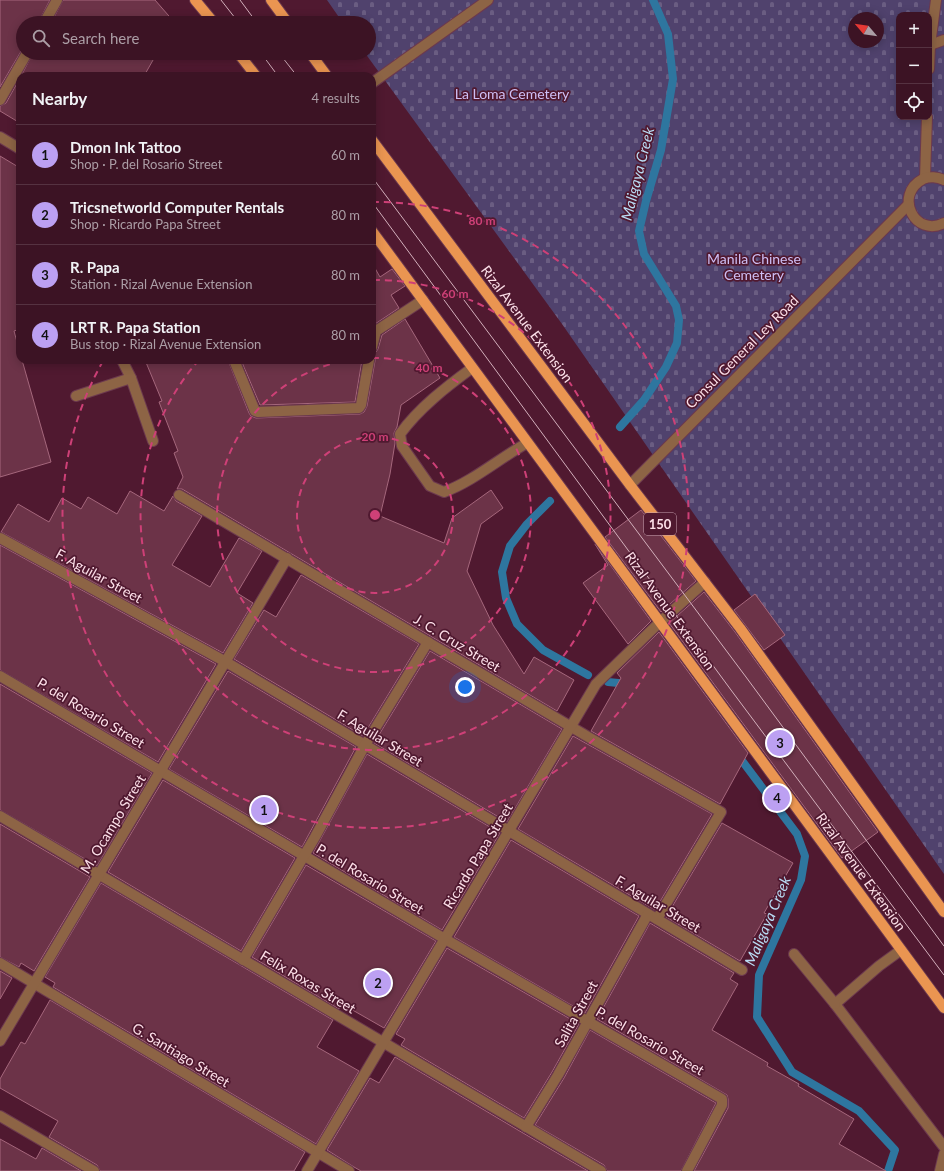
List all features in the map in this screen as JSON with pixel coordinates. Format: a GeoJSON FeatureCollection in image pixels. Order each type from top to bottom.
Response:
{"type":"FeatureCollection","features":[{"type":"Feature","properties":{"kind":"main road"},"geometry":{"type":"LineString","coordinates":[[195,0],[208,16]]}},
{"type":"Feature","properties":{"kind":"main road"},"geometry":{"type":"LineString","coordinates":[[271,0],[283,16]]}},
{"type":"Feature","properties":{"kind":"main road"},"geometry":{"type":"LineString","coordinates":[[243,60],[253,72]]}},
{"type":"Feature","properties":{"kind":"main road"},"geometry":{"type":"LineString","coordinates":[[315,60],[324,72]]}},
{"type":"Feature","properties":{"kind":"main road","name":"Rizal Avenue Extension"},"geometry":{"type":"LineString","coordinates":[[376,145],[630,485],[740,628],[944,912]]}},
{"type":"Feature","properties":{"kind":"main road","name":"Rizal Avenue Extension"},"geometry":{"type":"LineString","coordinates":[[376,236],[944,1008]]}},
{"type":"Feature","properties":{"kind":"street"},"geometry":{"type":"LineString","coordinates":[[48,16],[57,0]]}},
{"type":"Feature","properties":{"kind":"street"},"geometry":{"type":"LineString","coordinates":[[376,80],[488,0]]}},
{"type":"Feature","properties":{"kind":"street"},"geometry":{"type":"LineString","coordinates":[[932,30],[936,0]]}},
{"type":"Feature","properties":{"kind":"street"},"geometry":{"type":"LineString","coordinates":[[932,44],[944,40]]}},
{"type":"Feature","properties":{"kind":"street"},"geometry":{"type":"LineString","coordinates":[[16,72],[23,60]]}},
{"type":"Feature","properties":{"kind":"street"},"geometry":{"type":"LineString","coordinates":[[0,100],[16,72]]}},
{"type":"Feature","properties":{"kind":"street"},"geometry":{"type":"LineString","coordinates":[[925,178],[927,120]]}},
{"type":"Feature","properties":{"kind":"street"},"geometry":{"type":"LineString","coordinates":[[0,137],[16,147]]}},
{"type":"Feature","properties":{"kind":"street"},"geometry":{"type":"LineString","coordinates":[[943,226],[931,226],[916,220],[908,205],[908,196],[912,188],[925,178],[934,177],[944,180]]}},
{"type":"Feature","properties":{"kind":"street","name":"Consul General Ley Road"},"geometry":{"type":"LineString","coordinates":[[630,485],[908,205]]}},
{"type":"Feature","properties":{"kind":"street"},"geometry":{"type":"LineString","coordinates":[[376,331],[423,300]]}},
{"type":"Feature","properties":{"kind":"street"},"geometry":{"type":"LineString","coordinates":[[124,364],[153,441]]}},
{"type":"Feature","properties":{"kind":"street"},"geometry":{"type":"LineString","coordinates":[[236,364],[256,412],[358,408],[361,405],[369,364]]}},
{"type":"Feature","properties":{"kind":"street"},"geometry":{"type":"LineString","coordinates":[[472,368],[455,380],[409,421],[400,434],[402,446],[430,486],[444,492],[456,488],[527,443]]}},
{"type":"Feature","properties":{"kind":"street"},"geometry":{"type":"LineString","coordinates":[[76,396],[130,378]]}},
{"type":"Feature","properties":{"kind":"street","name":"J. C. Cruz Street"},"geometry":{"type":"LineString","coordinates":[[179,495],[571,726],[722,812]]}},
{"type":"Feature","properties":{"kind":"street","name":"F. Aguilar Street"},"geometry":{"type":"LineString","coordinates":[[0,538],[226,662],[742,970]]}},
{"type":"Feature","properties":{"kind":"street","name":"M. Ocampo Street"},"geometry":{"type":"LineString","coordinates":[[0,1041],[287,558]]}},
{"type":"Feature","properties":{"kind":"street","name":"Ricardo Papa Street"},"geometry":{"type":"LineString","coordinates":[[307,1171],[596,684],[660,622],[705,582]]}},
{"type":"Feature","properties":{"kind":"street"},"geometry":{"type":"LineString","coordinates":[[243,960],[304,856],[365,745],[428,642]]}},
{"type":"Feature","properties":{"kind":"street","name":"P. del Rosario Street"},"geometry":{"type":"LineString","coordinates":[[0,676],[445,939],[722,1099],[722,1105],[687,1171]]}},
{"type":"Feature","properties":{"kind":"street","name":"Salita Street"},"geometry":{"type":"LineString","coordinates":[[526,1127],[558,1075],[587,1022],[652,916],[722,812]]}},
{"type":"Feature","properties":{"kind":"street","name":"Felix Roxas Street"},"geometry":{"type":"LineString","coordinates":[[0,816],[601,1171]]}},
{"type":"Feature","properties":{"kind":"street"},"geometry":{"type":"LineString","coordinates":[[835,1004],[879,966],[901,950]]}},
{"type":"Feature","properties":{"kind":"street"},"geometry":{"type":"LineString","coordinates":[[794,954],[835,1004],[944,1147]]}},
{"type":"Feature","properties":{"kind":"street","name":"G. Santiago Street"},"geometry":{"type":"LineString","coordinates":[[0,963],[348,1171]]}},
{"type":"Feature","properties":{"kind":"street"},"geometry":{"type":"LineString","coordinates":[[0,1116],[94,1171]]}},
{"type":"Feature","properties":{"kind":"street"},"geometry":{"type":"LineString","coordinates":[[940,1171],[944,1154]]}},
{"type":"Feature","properties":{"kind":"green space","name":"Manila Chinese Cemetery"},"geometry":{"type":"Polygon","coordinates":[[[327,0],[944,0],[944,874],[562,324],[370,60],[376,60],[376,16],[338,16],[327,0]]]}},
{"type":"Feature","properties":{"kind":"building"},"geometry":{"type":"Polygon","coordinates":[[[0,0],[50,0],[42,16],[16,16],[16,60],[0,87],[0,0]]]}},
{"type":"Feature","properties":{"kind":"building"},"geometry":{"type":"Polygon","coordinates":[[[63,0],[155,0],[169,16],[55,16],[63,0]]]}},
{"type":"Feature","properties":{"kind":"building"},"geometry":{"type":"Polygon","coordinates":[[[29,60],[153,60],[146,72],[23,72],[29,60]]]}},
{"type":"Feature","properties":{"kind":"building"},"geometry":{"type":"Polygon","coordinates":[[[16,85],[16,121],[0,111],[0,106],[6,103],[16,85]]]}},
{"type":"Feature","properties":{"kind":"building"},"geometry":{"type":"Polygon","coordinates":[[[0,156],[16,166],[16,330],[14,331],[16,338],[16,364],[23,364],[51,462],[0,477],[0,156]]]}},
{"type":"Feature","properties":{"kind":"building"},"geometry":{"type":"Polygon","coordinates":[[[392,269],[405,286],[391,295],[399,308],[376,323],[376,270],[380,277],[392,269]]]}},
{"type":"Feature","properties":{"kind":"building"},"geometry":{"type":"Polygon","coordinates":[[[405,319],[440,378],[401,405],[397,427],[394,433],[395,443],[390,474],[380,516],[444,543],[452,518],[491,490],[503,508],[481,524],[467,571],[493,625],[524,674],[534,657],[574,680],[557,711],[182,489],[177,489],[183,477],[174,453],[178,451],[159,402],[162,401],[147,364],[230,364],[249,413],[251,416],[256,418],[360,414],[364,412],[367,406],[374,364],[376,364],[376,352],[382,335],[405,319]]]}},
{"type":"Feature","properties":{"kind":"building"},"geometry":{"type":"Polygon","coordinates":[[[243,364],[361,364],[355,402],[260,405],[243,364]]]}},
{"type":"Feature","properties":{"kind":"building"},"geometry":{"type":"Polygon","coordinates":[[[130,491],[164,511],[173,496],[176,501],[202,516],[172,565],[210,587],[239,538],[262,551],[237,593],[253,603],[223,653],[1,532],[18,504],[49,522],[62,498],[81,509],[88,497],[117,514],[130,491]]]}},
{"type":"Feature","properties":{"kind":"building"},"geometry":{"type":"Polygon","coordinates":[[[641,510],[696,581],[661,612],[605,537],[641,510]]]}},
{"type":"Feature","properties":{"kind":"building"},"geometry":{"type":"Polygon","coordinates":[[[595,544],[651,621],[628,644],[583,583],[608,565],[595,544]]]}},
{"type":"Feature","properties":{"kind":"building"},"geometry":{"type":"Polygon","coordinates":[[[0,545],[216,664],[158,762],[0,670],[0,545]]]}},
{"type":"Feature","properties":{"kind":"building"},"geometry":{"type":"Polygon","coordinates":[[[301,575],[419,644],[363,736],[234,659],[264,610],[276,617],[301,575]]]}},
{"type":"Feature","properties":{"kind":"building"},"geometry":{"type":"Polygon","coordinates":[[[704,592],[735,632],[878,832],[842,858],[669,623],[704,592]]]}},
{"type":"Feature","properties":{"kind":"building"},"geometry":{"type":"Polygon","coordinates":[[[755,594],[785,635],[764,650],[734,610],[755,594]]]}},
{"type":"Feature","properties":{"kind":"building"},"geometry":{"type":"Polygon","coordinates":[[[659,632],[748,753],[720,804],[591,731],[621,678],[617,673],[659,632]]]}},
{"type":"Feature","properties":{"kind":"building"},"geometry":{"type":"Polygon","coordinates":[[[430,651],[562,729],[507,822],[374,743],[430,651]]]}},
{"type":"Feature","properties":{"kind":"building"},"geometry":{"type":"Polygon","coordinates":[[[228,671],[356,747],[302,847],[169,769],[228,671]]]}},
{"type":"Feature","properties":{"kind":"building"},"geometry":{"type":"Polygon","coordinates":[[[0,684],[152,773],[97,866],[0,810],[0,684]]]}},
{"type":"Feature","properties":{"kind":"building"},"geometry":{"type":"Polygon","coordinates":[[[573,736],[712,814],[655,910],[518,829],[573,736]]]}},
{"type":"Feature","properties":{"kind":"building"},"geometry":{"type":"Polygon","coordinates":[[[367,754],[500,833],[442,930],[313,853],[367,754]]]}},
{"type":"Feature","properties":{"kind":"building"},"geometry":{"type":"Polygon","coordinates":[[[163,780],[295,858],[241,951],[108,872],[163,780]]]}},
{"type":"Feature","properties":{"kind":"building"},"geometry":{"type":"Polygon","coordinates":[[[722,823],[793,863],[764,913],[767,914],[740,961],[666,917],[722,823]]]}},
{"type":"Feature","properties":{"kind":"building"},"geometry":{"type":"Polygon","coordinates":[[[0,824],[90,877],[34,971],[21,963],[19,967],[0,957],[0,824]]]}},
{"type":"Feature","properties":{"kind":"building"},"geometry":{"type":"Polygon","coordinates":[[[511,840],[639,916],[585,1013],[454,937],[511,840]]]}},
{"type":"Feature","properties":{"kind":"building"},"geometry":{"type":"Polygon","coordinates":[[[306,865],[436,941],[384,1028],[342,1004],[339,1009],[252,957],[306,865]]]}},
{"type":"Feature","properties":{"kind":"building"},"geometry":{"type":"Polygon","coordinates":[[[101,883],[333,1020],[317,1047],[359,1071],[316,1144],[53,987],[55,983],[45,977],[101,883]]]}},
{"type":"Feature","properties":{"kind":"building"},"geometry":{"type":"Polygon","coordinates":[[[650,923],[734,973],[730,979],[738,984],[712,1030],[768,1063],[767,1066],[799,1084],[798,1086],[854,1119],[839,1144],[886,1171],[694,1171],[728,1108],[727,1095],[597,1019],[650,923]]]}},
{"type":"Feature","properties":{"kind":"building"},"geometry":{"type":"Polygon","coordinates":[[[447,948],[579,1024],[524,1118],[401,1045],[405,1039],[396,1034],[447,948]]]}},
{"type":"Feature","properties":{"kind":"building"},"geometry":{"type":"Polygon","coordinates":[[[0,971],[12,978],[0,999],[0,971]]]}},
{"type":"Feature","properties":{"kind":"building"},"geometry":{"type":"Polygon","coordinates":[[[50,1000],[305,1152],[294,1171],[100,1171],[97,1165],[49,1137],[58,1121],[0,1088],[0,1079],[21,1042],[25,1044],[50,1000]]]}},
{"type":"Feature","properties":{"kind":"building"},"geometry":{"type":"Polygon","coordinates":[[[590,1030],[716,1103],[681,1171],[607,1171],[604,1165],[535,1125],[564,1078],[590,1030]]]}},
{"type":"Feature","properties":{"kind":"building"},"geometry":{"type":"Polygon","coordinates":[[[395,1057],[588,1171],[361,1171],[354,1167],[327,1150],[370,1078],[379,1083],[395,1057]]]}},
{"type":"Feature","properties":{"kind":"building"},"geometry":{"type":"Polygon","coordinates":[[[0,1139],[36,1159],[42,1148],[81,1171],[0,1171],[0,1139]]]}},
{"type":"Feature","properties":{"kind":"waterway","name":"Maligaya Creek"},"geometry":{"type":"LineString","coordinates":[[620,427],[644,400],[666,367],[677,343],[679,320],[676,306],[644,254],[639,231],[661,150],[673,79],[668,34],[653,0]]}},
{"type":"Feature","properties":{"kind":"waterway","name":"Maligaya Creek"},"geometry":{"type":"LineString","coordinates":[[550,501],[527,524],[510,546],[502,572],[506,598],[517,624],[543,650],[588,675]]}},
{"type":"Feature","properties":{"kind":"waterway","name":"Maligaya Creek"},"geometry":{"type":"LineString","coordinates":[[608,682],[629,684]]}},
{"type":"Feature","properties":{"kind":"waterway","name":"Maligaya Creek"},"geometry":{"type":"LineString","coordinates":[[737,754],[797,834],[805,856],[801,880],[759,975],[757,1017],[792,1072],[859,1111],[895,1150],[888,1171]]}},
{"type":"Feature","properties":{"kind":"tram line"},"geometry":{"type":"LineString","coordinates":[[221,0],[234,16]]}},
{"type":"Feature","properties":{"kind":"tram line"},"geometry":{"type":"LineString","coordinates":[[240,0],[252,16]]}},
{"type":"Feature","properties":{"kind":"tram line"},"geometry":{"type":"LineString","coordinates":[[266,60],[275,72]]}},
{"type":"Feature","properties":{"kind":"tram line"},"geometry":{"type":"LineString","coordinates":[[284,60],[294,72]]}},
{"type":"Feature","properties":{"kind":"tram line"},"geometry":{"type":"LineString","coordinates":[[376,182],[746,677],[944,946]]}},
{"type":"Feature","properties":{"kind":"tram line"},"geometry":{"type":"LineString","coordinates":[[376,207],[731,690],[944,975]]}},
{"type":"Feature","properties":{"kind":"place","name":"R. Papa"},"geometry":{"type":"Point","coordinates":[780,743]}},
{"type":"Feature","properties":{"kind":"place","name":"LRT R. Papa Station"},"geometry":{"type":"Point","coordinates":[777,798]}},
{"type":"Feature","properties":{"kind":"place","name":"Dmon Ink Tattoo"},"geometry":{"type":"Point","coordinates":[264,810]}},
{"type":"Feature","properties":{"kind":"place","name":"Tricsnetworld Computer Rentals"},"geometry":{"type":"Point","coordinates":[378,983]}},
{"type":"Feature","properties":{"kind":"park label","name":"La Loma Cemetery"},"geometry":{"type":"Point","coordinates":[512,94]}}]}
